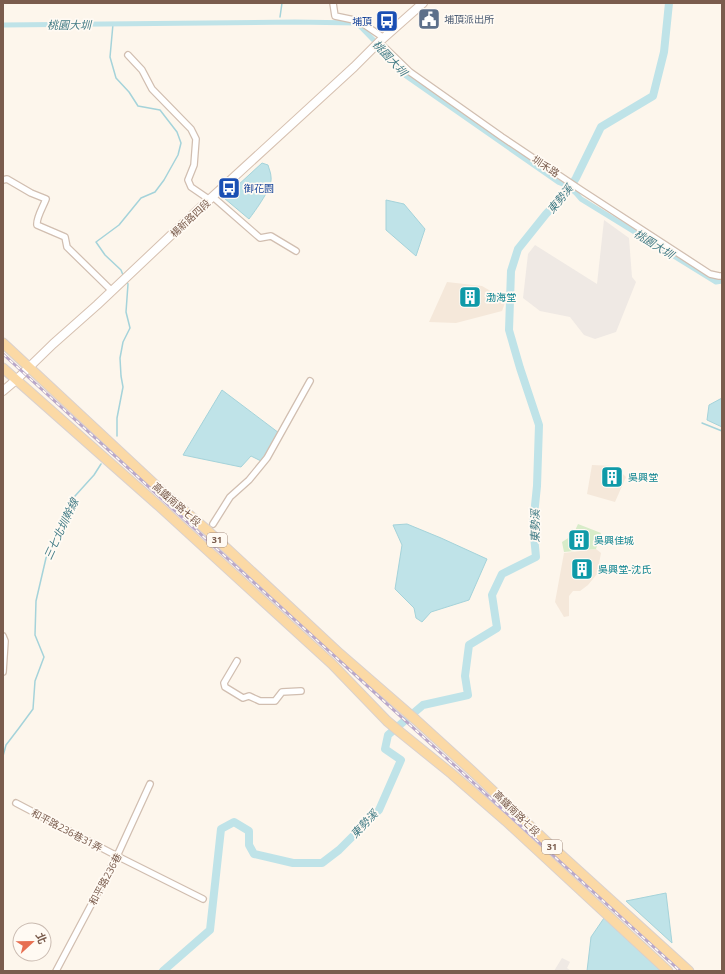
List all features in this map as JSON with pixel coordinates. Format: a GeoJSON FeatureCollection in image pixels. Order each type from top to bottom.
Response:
{"type":"FeatureCollection","features":[{"type":"Feature","properties":{"kind":"main road","name":"楊新路四段"},"geometry":{"type":"LineString","coordinates":[[3,391],[423,3]]}},
{"type":"Feature","properties":{"kind":"main road","name":"高鐵南路七段"},"geometry":{"type":"LineString","coordinates":[[3,344],[340,654],[383,686],[406,711],[689,971]]}},
{"type":"Feature","properties":{"kind":"main road","name":"高鐵南路七段"},"geometry":{"type":"LineString","coordinates":[[3,368],[159,506],[332,664],[348,684],[400,732],[452,774],[506,821],[668,971]]}},
{"type":"Feature","properties":{"kind":"street","name":"圳禾路"},"geometry":{"type":"LineString","coordinates":[[333,3],[335,16],[359,21],[410,72],[578,188],[710,274],[722,276]]}},
{"type":"Feature","properties":{"kind":"street"},"geometry":{"type":"LineString","coordinates":[[128,54],[142,70],[152,89],[191,129],[196,139],[194,165],[188,180],[192,187],[212,198],[260,238],[271,236],[296,251]]}},
{"type":"Feature","properties":{"kind":"street"},"geometry":{"type":"LineString","coordinates":[[3,180],[7,179],[46,199],[36,223],[37,225],[65,237],[68,248],[112,291]]}},
{"type":"Feature","properties":{"kind":"street"},"geometry":{"type":"LineString","coordinates":[[213,524],[230,498],[249,480],[267,458],[310,382]]}},
{"type":"Feature","properties":{"kind":"street"},"geometry":{"type":"LineString","coordinates":[[3,636],[5,641],[3,672]]}},
{"type":"Feature","properties":{"kind":"street"},"geometry":{"type":"LineString","coordinates":[[237,661],[224,683],[225,687],[243,698],[249,696],[260,701],[274,701],[282,692],[301,691]]}},
{"type":"Feature","properties":{"kind":"street","name":"和平路236巷"},"geometry":{"type":"LineString","coordinates":[[56,971],[117,856],[150,784]]}},
{"type":"Feature","properties":{"kind":"street","name":"和平路236巷31弄"},"geometry":{"type":"LineString","coordinates":[[16,803],[203,899]]}},
{"type":"Feature","properties":{"kind":"shaded area"},"geometry":{"type":"Polygon","coordinates":[[[604,220],[629,238],[632,277],[636,282],[616,332],[595,339],[584,335],[570,317],[540,311],[523,298],[528,254],[535,245],[597,284],[604,220]]]}},
{"type":"Feature","properties":{"kind":"shaded area"},"geometry":{"type":"Polygon","coordinates":[[[447,282],[482,286],[506,300],[502,311],[456,323],[429,322],[447,282]]]}},
{"type":"Feature","properties":{"kind":"shaded area"},"geometry":{"type":"Polygon","coordinates":[[[592,465],[615,466],[626,477],[615,502],[587,494],[592,465]]]}},
{"type":"Feature","properties":{"kind":"shaded area"},"geometry":{"type":"Polygon","coordinates":[[[596,549],[601,553],[597,574],[588,585],[580,591],[573,591],[569,596],[569,616],[564,617],[555,602],[564,553],[596,549]]]}},
{"type":"Feature","properties":{"kind":"shaded area"},"geometry":{"type":"Polygon","coordinates":[[[562,958],[570,962],[567,968],[571,971],[554,971],[562,958]]]}},
{"type":"Feature","properties":{"kind":"green space"},"geometry":{"type":"Polygon","coordinates":[[[578,524],[601,533],[596,549],[564,552],[562,542],[573,535],[578,524]]]}},
{"type":"Feature","properties":{"kind":"water"},"geometry":{"type":"Polygon","coordinates":[[[262,163],[268,165],[271,174],[271,181],[263,199],[249,219],[224,198],[262,163]]]}},
{"type":"Feature","properties":{"kind":"water"},"geometry":{"type":"Polygon","coordinates":[[[386,200],[404,204],[425,229],[416,256],[386,230],[386,200]]]}},
{"type":"Feature","properties":{"kind":"water"},"geometry":{"type":"Polygon","coordinates":[[[222,390],[279,433],[263,462],[251,456],[241,467],[183,455],[222,390]]]}},
{"type":"Feature","properties":{"kind":"water"},"geometry":{"type":"Polygon","coordinates":[[[722,398],[722,427],[707,420],[709,405],[722,398]]]}},
{"type":"Feature","properties":{"kind":"water"},"geometry":{"type":"Polygon","coordinates":[[[407,524],[487,559],[469,600],[431,612],[422,622],[416,618],[414,608],[395,589],[402,545],[393,525],[407,524]]]}},
{"type":"Feature","properties":{"kind":"water"},"geometry":{"type":"Polygon","coordinates":[[[666,893],[672,943],[626,901],[666,893]]]}},
{"type":"Feature","properties":{"kind":"water"},"geometry":{"type":"Polygon","coordinates":[[[604,918],[661,971],[587,971],[591,937],[604,918]]]}},
{"type":"Feature","properties":{"kind":"waterway"},"geometry":{"type":"LineString","coordinates":[[280,17],[282,3]]}},
{"type":"Feature","properties":{"kind":"waterway","name":"東勢溪"},"geometry":{"type":"LineString","coordinates":[[163,971],[210,930],[221,829],[234,822],[249,831],[249,845],[254,854],[293,863],[322,863],[339,850],[379,810],[401,760],[385,749],[388,735],[423,705],[468,695],[465,676],[469,645],[497,628],[492,595],[502,574],[536,557],[533,525],[537,486],[539,425],[509,330],[511,271],[518,249],[546,214],[568,191],[601,127],[653,96],[664,52],[669,3]]}},
{"type":"Feature","properties":{"kind":"waterway","name":"桃園大圳"},"geometry":{"type":"LineString","coordinates":[[3,25],[295,22],[357,23],[406,76],[558,182],[571,189],[581,199],[716,282],[722,281]]}},
{"type":"Feature","properties":{"kind":"waterway","name":"三七北圳幹線"},"geometry":{"type":"LineString","coordinates":[[113,24],[110,57],[116,78],[129,92],[138,106],[160,110],[177,132],[181,143],[178,155],[164,180],[155,192],[141,198],[119,225],[96,242],[105,255],[121,270],[123,275]]}},
{"type":"Feature","properties":{"kind":"waterway","name":"三七北圳幹線"},"geometry":{"type":"LineString","coordinates":[[117,436],[117,418],[123,387],[120,358],[123,342],[130,328],[126,312],[127,282]]}},
{"type":"Feature","properties":{"kind":"waterway"},"geometry":{"type":"LineString","coordinates":[[702,423],[722,431]]}},
{"type":"Feature","properties":{"kind":"waterway","name":"三七北圳幹線"},"geometry":{"type":"LineString","coordinates":[[3,756],[6,745],[33,709],[35,681],[44,657],[35,635],[36,601],[46,558],[75,496],[94,475],[101,464]]}},
{"type":"Feature","properties":{"kind":"railway"},"geometry":{"type":"LineString","coordinates":[[3,354],[680,971]]}},
{"type":"Feature","properties":{"kind":"place","name":"埔頂派出所"},"geometry":{"type":"Point","coordinates":[429,19]}},
{"type":"Feature","properties":{"kind":"place","name":"埔頂"},"geometry":{"type":"Point","coordinates":[387,21]}},
{"type":"Feature","properties":{"kind":"place","name":"御花園"},"geometry":{"type":"Point","coordinates":[229,188]}},
{"type":"Feature","properties":{"kind":"place","name":"渤海堂"},"geometry":{"type":"Point","coordinates":[470,297]}},
{"type":"Feature","properties":{"kind":"place","name":"吳興堂"},"geometry":{"type":"Point","coordinates":[612,477]}},
{"type":"Feature","properties":{"kind":"place","name":"吳興佳城"},"geometry":{"type":"Point","coordinates":[579,540]}},
{"type":"Feature","properties":{"kind":"place","name":"吳興堂-沈氏"},"geometry":{"type":"Point","coordinates":[582,569]}}]}
